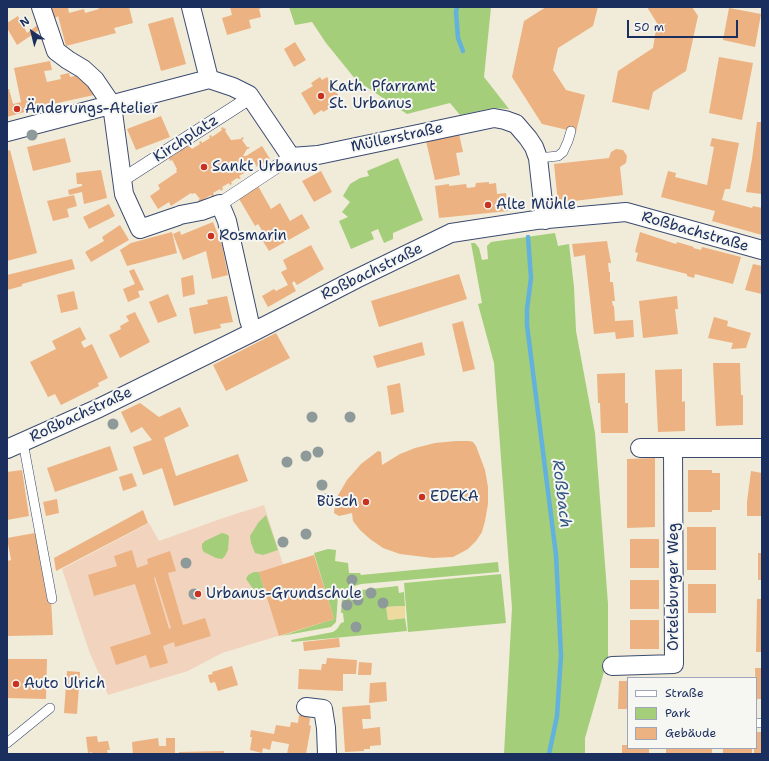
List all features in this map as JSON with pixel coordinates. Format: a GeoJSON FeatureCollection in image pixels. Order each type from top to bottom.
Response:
{"type":"FeatureCollection","features":[{"type":"Feature","properties":{"kind":"street"},"geometry":{"type":"LineString","coordinates":[[7,132],[112,105],[209,79],[233,87],[249,95],[291,157],[220,204],[201,211],[179,216],[140,230],[124,194],[112,105],[95,80],[83,69],[56,51],[41,7]]}},
{"type":"Feature","properties":{"kind":"street"},"geometry":{"type":"LineString","coordinates":[[191,7],[209,79]]}},
{"type":"Feature","properties":{"kind":"street","name":"Kirchplatz"},"geometry":{"type":"LineString","coordinates":[[122,180],[251,97]]}},
{"type":"Feature","properties":{"kind":"street","name":"Müllerstraße"},"geometry":{"type":"LineString","coordinates":[[291,157],[318,155],[494,118],[505,120],[516,124],[534,147],[538,158],[545,220]]}},
{"type":"Feature","properties":{"kind":"street"},"geometry":{"type":"LineString","coordinates":[[220,204],[227,221],[253,332]]}},
{"type":"Feature","properties":{"kind":"street","name":"Roßbachstraße"},"geometry":{"type":"LineString","coordinates":[[7,449],[85,415],[356,279],[452,233],[508,224],[626,212],[762,250]]}},
{"type":"Feature","properties":{"kind":"street"},"geometry":{"type":"LineString","coordinates":[[640,448],[762,448]]}},
{"type":"Feature","properties":{"kind":"street","name":"Ortelsburger Weg"},"geometry":{"type":"LineString","coordinates":[[612,666],[674,664],[673,448]]}},
{"type":"Feature","properties":{"kind":"street"},"geometry":{"type":"LineString","coordinates":[[306,707],[323,709],[326,728],[327,754]]}},
{"type":"Feature","properties":{"kind":"lane"},"geometry":{"type":"LineString","coordinates":[[538,158],[558,156],[563,152],[568,141],[570,131]]}},
{"type":"Feature","properties":{"kind":"lane"},"geometry":{"type":"LineString","coordinates":[[24,442],[52,599]]}},
{"type":"Feature","properties":{"kind":"lane"},"geometry":{"type":"LineString","coordinates":[[7,743],[50,708]]}},
{"type":"Feature","properties":{"kind":"shaded area","name":"Urbanus-Grundschule"},"geometry":{"type":"Polygon","coordinates":[[[264,505],[283,564],[314,555],[334,619],[222,653],[188,671],[108,695],[89,651],[62,569],[149,523],[159,541],[264,505]]]}},
{"type":"Feature","properties":{"kind":"green space"},"geometry":{"type":"Polygon","coordinates":[[[289,7],[491,7],[484,77],[509,109],[493,108],[460,115],[450,103],[407,114],[356,80],[326,43],[312,22],[295,25],[289,7]]]}},
{"type":"Feature","properties":{"kind":"green space"},"geometry":{"type":"Polygon","coordinates":[[[398,158],[423,220],[393,233],[393,239],[384,243],[378,229],[371,232],[374,239],[351,249],[339,221],[348,217],[342,212],[350,202],[343,196],[350,184],[360,178],[369,176],[367,171],[398,158]]]}},
{"type":"Feature","properties":{"kind":"green space"},"geometry":{"type":"Polygon","coordinates":[[[555,233],[558,246],[569,244],[574,287],[576,331],[595,433],[608,604],[608,658],[585,738],[585,754],[504,754],[512,608],[494,363],[478,304],[482,303],[471,243],[475,243],[479,248],[482,260],[488,259],[487,246],[491,242],[555,233]]]}},
{"type":"Feature","properties":{"kind":"green space"},"geometry":{"type":"Polygon","coordinates":[[[266,515],[278,550],[263,555],[255,553],[250,536],[258,523],[266,515]]]}},
{"type":"Feature","properties":{"kind":"green space"},"geometry":{"type":"Polygon","coordinates":[[[222,533],[229,536],[228,550],[225,556],[222,559],[216,558],[204,552],[202,549],[202,544],[222,533]]]}},
{"type":"Feature","properties":{"kind":"green space"},"geometry":{"type":"Polygon","coordinates":[[[328,549],[336,550],[335,561],[348,563],[349,573],[360,573],[361,575],[498,562],[499,572],[361,584],[351,587],[338,596],[336,622],[331,627],[281,636],[334,619],[314,553],[328,549]]]}},
{"type":"Feature","properties":{"kind":"green space"},"geometry":{"type":"Polygon","coordinates":[[[254,572],[259,572],[266,595],[260,596],[256,593],[246,579],[248,575],[254,572]]]}},
{"type":"Feature","properties":{"kind":"green space"},"geometry":{"type":"Polygon","coordinates":[[[501,574],[506,623],[408,632],[404,583],[501,574]]]}},
{"type":"Feature","properties":{"kind":"green space"},"geometry":{"type":"Polygon","coordinates":[[[398,586],[399,593],[404,592],[405,606],[387,607],[388,620],[405,618],[407,631],[292,642],[291,640],[333,632],[337,629],[341,623],[344,622],[343,613],[341,613],[342,599],[353,591],[398,586]]]}},
{"type":"Feature","properties":{"kind":"sand"},"geometry":{"type":"Polygon","coordinates":[[[405,606],[405,618],[388,620],[386,607],[405,606]]]}},
{"type":"Feature","properties":{"kind":"building"},"geometry":{"type":"Polygon","coordinates":[[[45,7],[68,7],[69,13],[84,9],[85,13],[99,9],[98,7],[129,7],[133,23],[114,28],[116,33],[66,46],[58,16],[50,22],[45,7]]]}},
{"type":"Feature","properties":{"kind":"building"},"geometry":{"type":"Polygon","coordinates":[[[230,7],[265,7],[259,9],[261,17],[249,20],[251,28],[227,35],[222,18],[232,15],[230,7]]]}},
{"type":"Feature","properties":{"kind":"building"},"geometry":{"type":"Polygon","coordinates":[[[546,7],[598,7],[593,26],[558,48],[553,70],[566,90],[585,95],[576,132],[542,124],[512,77],[524,21],[546,7]]]}},
{"type":"Feature","properties":{"kind":"building"},"geometry":{"type":"Polygon","coordinates":[[[647,7],[692,7],[698,16],[686,71],[653,92],[649,110],[612,102],[618,71],[653,48],[657,23],[647,7]]]}},
{"type":"Feature","properties":{"kind":"building"},"geometry":{"type":"Polygon","coordinates":[[[729,8],[761,14],[755,47],[723,40],[729,8]]]}},
{"type":"Feature","properties":{"kind":"building"},"geometry":{"type":"Polygon","coordinates":[[[18,16],[27,33],[40,23],[42,28],[17,45],[7,28],[7,23],[18,16]]]}},
{"type":"Feature","properties":{"kind":"building"},"geometry":{"type":"Polygon","coordinates":[[[173,17],[186,64],[161,71],[148,24],[173,17]]]}},
{"type":"Feature","properties":{"kind":"building"},"geometry":{"type":"Polygon","coordinates":[[[295,42],[306,60],[294,67],[284,49],[295,42]]]}},
{"type":"Feature","properties":{"kind":"building"},"geometry":{"type":"Polygon","coordinates":[[[719,57],[753,63],[742,120],[709,113],[719,57]]]}},
{"type":"Feature","properties":{"kind":"building"},"geometry":{"type":"Polygon","coordinates":[[[50,61],[52,70],[44,71],[47,82],[61,79],[60,75],[69,73],[70,77],[80,75],[94,88],[94,95],[53,104],[7,117],[7,89],[9,89],[13,104],[21,102],[14,68],[50,61]]]}},
{"type":"Feature","properties":{"kind":"building","name":"Kath. Pfarramt St. Urbanus"},"geometry":{"type":"Polygon","coordinates":[[[320,77],[322,80],[327,77],[340,98],[332,103],[334,106],[323,112],[322,110],[314,115],[301,93],[313,86],[311,83],[320,77]]]}},
{"type":"Feature","properties":{"kind":"building"},"geometry":{"type":"Polygon","coordinates":[[[161,116],[170,137],[136,150],[127,129],[161,116]]]}},
{"type":"Feature","properties":{"kind":"building"},"geometry":{"type":"Polygon","coordinates":[[[757,122],[762,122],[762,194],[746,192],[757,122]]]}},
{"type":"Feature","properties":{"kind":"building","name":"Sankt Urbanus"},"geometry":{"type":"Polygon","coordinates":[[[223,127],[231,140],[241,139],[242,137],[244,138],[242,140],[247,147],[250,148],[247,149],[243,156],[246,156],[262,146],[270,159],[257,167],[252,158],[247,163],[251,169],[239,176],[241,178],[237,178],[231,182],[232,184],[230,185],[229,183],[222,187],[223,189],[221,191],[220,189],[213,193],[214,195],[212,197],[211,195],[204,199],[205,201],[203,203],[202,201],[199,202],[198,200],[200,199],[195,193],[191,193],[171,206],[169,202],[158,209],[150,196],[160,189],[158,185],[177,172],[172,160],[170,161],[169,159],[169,156],[171,154],[173,156],[187,147],[186,145],[188,143],[189,146],[192,144],[193,146],[190,147],[192,149],[200,144],[199,142],[201,141],[202,143],[210,138],[209,136],[211,135],[212,137],[222,130],[221,128],[223,127]]]}},
{"type":"Feature","properties":{"kind":"building"},"geometry":{"type":"Polygon","coordinates":[[[459,134],[463,152],[456,153],[460,175],[435,180],[426,141],[459,134]]]}},
{"type":"Feature","properties":{"kind":"building"},"geometry":{"type":"Polygon","coordinates":[[[65,138],[71,162],[33,171],[27,147],[65,138]]]}},
{"type":"Feature","properties":{"kind":"building"},"geometry":{"type":"Polygon","coordinates":[[[712,138],[739,143],[730,189],[725,189],[722,200],[752,208],[753,206],[762,208],[762,235],[712,221],[715,211],[661,197],[668,171],[676,173],[675,177],[707,185],[714,147],[710,146],[712,138]]]}},
{"type":"Feature","properties":{"kind":"building"},"geometry":{"type":"Polygon","coordinates":[[[616,149],[623,150],[627,156],[626,163],[620,167],[623,195],[558,203],[554,164],[609,158],[611,152],[616,149]]]}},
{"type":"Feature","properties":{"kind":"building"},"geometry":{"type":"Polygon","coordinates":[[[10,150],[37,253],[7,261],[7,151],[10,150]]]}},
{"type":"Feature","properties":{"kind":"building"},"geometry":{"type":"Polygon","coordinates":[[[101,170],[107,198],[84,204],[82,192],[69,195],[68,190],[82,186],[82,184],[77,184],[76,173],[101,170]]]}},
{"type":"Feature","properties":{"kind":"building"},"geometry":{"type":"Polygon","coordinates":[[[321,171],[332,192],[314,202],[302,181],[321,171]]]}},
{"type":"Feature","properties":{"kind":"building"},"geometry":{"type":"Polygon","coordinates":[[[489,182],[489,184],[496,183],[497,194],[506,193],[508,211],[439,218],[435,186],[466,184],[467,188],[475,187],[476,183],[489,182]]]}},
{"type":"Feature","properties":{"kind":"building"},"geometry":{"type":"Polygon","coordinates":[[[258,186],[271,209],[280,203],[290,221],[302,214],[310,228],[269,251],[261,238],[265,235],[258,224],[255,226],[238,197],[258,186]]]}},
{"type":"Feature","properties":{"kind":"building"},"geometry":{"type":"Polygon","coordinates":[[[74,195],[77,206],[67,209],[69,217],[53,221],[47,201],[74,195]]]}},
{"type":"Feature","properties":{"kind":"building"},"geometry":{"type":"Polygon","coordinates":[[[109,204],[115,216],[89,229],[83,217],[109,204]]]}},
{"type":"Feature","properties":{"kind":"building"},"geometry":{"type":"Polygon","coordinates":[[[213,222],[222,245],[228,275],[212,279],[206,251],[183,260],[173,234],[180,231],[181,235],[213,222]]]}},
{"type":"Feature","properties":{"kind":"building"},"geometry":{"type":"Polygon","coordinates":[[[120,225],[129,240],[91,262],[85,252],[104,241],[102,237],[120,225]]]}},
{"type":"Feature","properties":{"kind":"building"},"geometry":{"type":"Polygon","coordinates":[[[172,232],[177,253],[127,266],[120,250],[131,243],[172,232]]]}},
{"type":"Feature","properties":{"kind":"building"},"geometry":{"type":"Polygon","coordinates":[[[640,232],[676,244],[677,242],[701,250],[702,247],[741,257],[733,284],[695,274],[694,278],[687,276],[687,274],[636,261],[638,253],[635,252],[640,232]]]}},
{"type":"Feature","properties":{"kind":"building"},"geometry":{"type":"Polygon","coordinates":[[[607,241],[611,263],[608,263],[610,282],[613,282],[615,301],[612,301],[614,306],[615,321],[633,320],[634,337],[616,339],[615,332],[594,334],[585,255],[574,257],[572,244],[607,241]]]}},
{"type":"Feature","properties":{"kind":"building"},"geometry":{"type":"Polygon","coordinates":[[[311,245],[324,269],[297,285],[294,281],[292,283],[296,291],[268,307],[262,296],[274,289],[276,291],[288,285],[281,272],[287,269],[283,260],[311,245]]]}},
{"type":"Feature","properties":{"kind":"building"},"geometry":{"type":"Polygon","coordinates":[[[72,259],[75,269],[22,284],[22,286],[7,290],[7,275],[72,259]]]}},
{"type":"Feature","properties":{"kind":"building"},"geometry":{"type":"Polygon","coordinates":[[[753,264],[762,266],[762,294],[745,290],[753,264]]]}},
{"type":"Feature","properties":{"kind":"building"},"geometry":{"type":"Polygon","coordinates":[[[134,269],[144,290],[138,291],[140,297],[128,302],[123,289],[135,284],[129,271],[134,269]]]}},
{"type":"Feature","properties":{"kind":"building"},"geometry":{"type":"Polygon","coordinates":[[[459,274],[467,299],[379,327],[371,301],[459,274]]]}},
{"type":"Feature","properties":{"kind":"building"},"geometry":{"type":"Polygon","coordinates":[[[193,275],[195,294],[183,297],[181,278],[193,275]]]}},
{"type":"Feature","properties":{"kind":"building"},"geometry":{"type":"Polygon","coordinates":[[[74,291],[78,309],[61,313],[57,295],[74,291]]]}},
{"type":"Feature","properties":{"kind":"building"},"geometry":{"type":"Polygon","coordinates":[[[168,294],[177,316],[158,323],[149,302],[168,294]]]}},
{"type":"Feature","properties":{"kind":"building"},"geometry":{"type":"Polygon","coordinates":[[[227,296],[233,322],[220,324],[221,328],[194,334],[189,308],[208,304],[207,300],[227,296]]]}},
{"type":"Feature","properties":{"kind":"building"},"geometry":{"type":"Polygon","coordinates":[[[677,296],[678,309],[675,309],[678,334],[643,338],[639,301],[677,296]]]}},
{"type":"Feature","properties":{"kind":"building"},"geometry":{"type":"Polygon","coordinates":[[[135,312],[150,342],[120,358],[109,335],[121,329],[120,326],[129,321],[126,316],[135,312]]]}},
{"type":"Feature","properties":{"kind":"building"},"geometry":{"type":"Polygon","coordinates":[[[714,317],[728,321],[727,326],[751,333],[746,348],[731,349],[733,343],[708,338],[714,317]]]}},
{"type":"Feature","properties":{"kind":"building"},"geometry":{"type":"Polygon","coordinates":[[[463,321],[475,369],[463,372],[452,324],[463,321]]]}},
{"type":"Feature","properties":{"kind":"building"},"geometry":{"type":"Polygon","coordinates":[[[80,327],[86,339],[81,342],[84,348],[92,344],[108,378],[98,383],[99,386],[61,405],[55,394],[48,397],[30,362],[56,349],[52,341],[80,327]]]}},
{"type":"Feature","properties":{"kind":"building"},"geometry":{"type":"Polygon","coordinates":[[[276,333],[290,358],[226,391],[213,365],[276,333]]]}},
{"type":"Feature","properties":{"kind":"building"},"geometry":{"type":"Polygon","coordinates":[[[422,342],[425,355],[377,368],[373,356],[422,342]]]}},
{"type":"Feature","properties":{"kind":"building"},"geometry":{"type":"Polygon","coordinates":[[[713,363],[740,363],[741,395],[743,395],[743,425],[716,426],[713,363]]]}},
{"type":"Feature","properties":{"kind":"building"},"geometry":{"type":"Polygon","coordinates":[[[682,369],[682,402],[685,401],[685,431],[658,432],[655,370],[682,369]]]}},
{"type":"Feature","properties":{"kind":"building"},"geometry":{"type":"Polygon","coordinates":[[[625,373],[625,403],[628,403],[628,433],[601,433],[597,374],[625,373]]]}},
{"type":"Feature","properties":{"kind":"building"},"geometry":{"type":"Polygon","coordinates":[[[400,383],[404,412],[391,415],[387,386],[400,383]]]}},
{"type":"Feature","properties":{"kind":"building"},"geometry":{"type":"Polygon","coordinates":[[[140,403],[159,417],[180,407],[189,426],[164,438],[176,476],[238,454],[248,481],[174,506],[162,468],[143,475],[133,447],[152,440],[142,427],[131,433],[121,412],[140,403]]]}},
{"type":"Feature","properties":{"kind":"building","name":"EDEKA"},"geometry":{"type":"Polygon","coordinates":[[[456,441],[473,442],[476,446],[485,470],[488,487],[488,504],[482,532],[468,549],[453,557],[433,558],[400,554],[383,548],[370,539],[353,521],[352,513],[339,516],[334,513],[337,497],[347,480],[361,464],[378,451],[381,452],[382,465],[400,454],[415,448],[435,443],[456,441]]]}},
{"type":"Feature","properties":{"kind":"building"},"geometry":{"type":"Polygon","coordinates":[[[110,446],[118,470],[55,492],[47,468],[110,446]]]}},
{"type":"Feature","properties":{"kind":"building"},"geometry":{"type":"Polygon","coordinates":[[[655,458],[655,527],[627,528],[627,459],[655,458]]]}},
{"type":"Feature","properties":{"kind":"building"},"geometry":{"type":"Polygon","coordinates":[[[22,470],[29,516],[7,520],[7,472],[22,470]]]}},
{"type":"Feature","properties":{"kind":"building"},"geometry":{"type":"Polygon","coordinates":[[[688,470],[712,470],[712,473],[720,473],[720,510],[712,510],[712,512],[688,512],[688,470]]]}},
{"type":"Feature","properties":{"kind":"building"},"geometry":{"type":"Polygon","coordinates":[[[751,471],[762,473],[761,516],[747,516],[747,502],[751,471]]]}},
{"type":"Feature","properties":{"kind":"building"},"geometry":{"type":"Polygon","coordinates":[[[132,473],[137,486],[123,491],[119,477],[132,473]]]}},
{"type":"Feature","properties":{"kind":"building"},"geometry":{"type":"Polygon","coordinates":[[[57,499],[59,513],[46,516],[43,502],[57,499]]]}},
{"type":"Feature","properties":{"kind":"building"},"geometry":{"type":"Polygon","coordinates":[[[143,510],[148,523],[56,571],[54,558],[143,510]]]}},
{"type":"Feature","properties":{"kind":"building"},"geometry":{"type":"Polygon","coordinates":[[[687,527],[716,527],[716,570],[687,570],[687,527]]]}},
{"type":"Feature","properties":{"kind":"building"},"geometry":{"type":"Polygon","coordinates":[[[35,533],[47,599],[51,599],[53,635],[7,636],[7,561],[11,560],[7,538],[35,533]]]}},
{"type":"Feature","properties":{"kind":"building"},"geometry":{"type":"Polygon","coordinates":[[[630,539],[659,539],[659,568],[630,568],[630,539]]]}},
{"type":"Feature","properties":{"kind":"building"},"geometry":{"type":"Polygon","coordinates":[[[132,550],[137,568],[148,564],[147,559],[170,551],[176,571],[168,573],[183,625],[205,618],[211,636],[175,647],[174,642],[163,646],[168,663],[150,668],[146,655],[116,665],[110,647],[151,634],[135,584],[94,596],[88,575],[117,566],[114,556],[132,550]],[[155,577],[154,578],[169,629],[171,628],[155,577]]]}},
{"type":"Feature","properties":{"kind":"building"},"geometry":{"type":"Polygon","coordinates":[[[758,553],[762,553],[762,580],[758,580],[758,553]]]}},
{"type":"Feature","properties":{"kind":"building"},"geometry":{"type":"Polygon","coordinates":[[[314,555],[334,619],[279,636],[259,572],[314,555]]]}},
{"type":"Feature","properties":{"kind":"building"},"geometry":{"type":"Polygon","coordinates":[[[630,580],[659,580],[659,609],[630,609],[630,580]]]}},
{"type":"Feature","properties":{"kind":"building"},"geometry":{"type":"Polygon","coordinates":[[[688,584],[716,584],[716,613],[688,613],[688,584]]]}},
{"type":"Feature","properties":{"kind":"building"},"geometry":{"type":"Polygon","coordinates":[[[757,599],[762,599],[762,652],[756,652],[757,599]]]}},
{"type":"Feature","properties":{"kind":"building"},"geometry":{"type":"Polygon","coordinates":[[[630,620],[659,620],[659,649],[630,649],[630,620]]]}},
{"type":"Feature","properties":{"kind":"building"},"geometry":{"type":"Polygon","coordinates":[[[339,638],[340,647],[304,651],[303,642],[339,638]]]}},
{"type":"Feature","properties":{"kind":"building"},"geometry":{"type":"Polygon","coordinates":[[[327,658],[357,660],[356,674],[343,674],[343,691],[298,689],[299,669],[321,670],[322,664],[326,664],[327,658]]]}},
{"type":"Feature","properties":{"kind":"building"},"geometry":{"type":"Polygon","coordinates":[[[7,659],[47,659],[46,699],[7,698],[7,659]]]}},
{"type":"Feature","properties":{"kind":"building"},"geometry":{"type":"Polygon","coordinates":[[[359,662],[372,663],[371,675],[358,675],[359,662]]]}},
{"type":"Feature","properties":{"kind":"building"},"geometry":{"type":"Polygon","coordinates":[[[232,666],[238,685],[218,691],[215,682],[210,683],[208,675],[213,674],[212,672],[232,666]]]}},
{"type":"Feature","properties":{"kind":"building"},"geometry":{"type":"Polygon","coordinates":[[[755,668],[762,668],[762,699],[757,699],[757,677],[755,677],[755,668]]]}},
{"type":"Feature","properties":{"kind":"building"},"geometry":{"type":"Polygon","coordinates":[[[67,671],[80,672],[77,714],[64,713],[67,671]]]}},
{"type":"Feature","properties":{"kind":"building"},"geometry":{"type":"Polygon","coordinates":[[[619,681],[627,681],[627,709],[618,709],[619,681]]]}},
{"type":"Feature","properties":{"kind":"building"},"geometry":{"type":"Polygon","coordinates":[[[386,682],[387,701],[369,703],[370,683],[386,682]]]}},
{"type":"Feature","properties":{"kind":"building"},"geometry":{"type":"Polygon","coordinates":[[[370,705],[371,719],[362,719],[363,729],[380,727],[381,745],[370,746],[370,749],[364,749],[364,751],[345,752],[342,707],[370,705]]]}},
{"type":"Feature","properties":{"kind":"building"},"geometry":{"type":"Polygon","coordinates":[[[299,715],[310,718],[309,725],[311,726],[306,754],[287,754],[289,744],[272,741],[270,750],[263,748],[262,753],[250,750],[252,737],[250,737],[251,730],[274,734],[276,725],[290,727],[291,722],[298,723],[299,715]]]}},
{"type":"Feature","properties":{"kind":"building"},"geometry":{"type":"Polygon","coordinates":[[[757,732],[762,732],[762,754],[754,754],[754,749],[757,749],[757,732]]]}},
{"type":"Feature","properties":{"kind":"building"},"geometry":{"type":"Polygon","coordinates":[[[97,736],[98,742],[108,741],[110,750],[107,750],[108,754],[88,753],[86,737],[97,736]]]}},
{"type":"Feature","properties":{"kind":"building"},"geometry":{"type":"Polygon","coordinates":[[[158,738],[159,746],[166,746],[166,738],[175,738],[175,754],[133,754],[132,742],[158,738]]]}},
{"type":"Feature","properties":{"kind":"building"},"geometry":{"type":"Polygon","coordinates":[[[622,745],[627,745],[627,749],[649,749],[649,754],[622,754],[622,745]]]}},
{"type":"Feature","properties":{"kind":"building"},"geometry":{"type":"Polygon","coordinates":[[[666,749],[712,749],[712,754],[666,754],[666,749]]]}},
{"type":"Feature","properties":{"kind":"building"},"geometry":{"type":"Polygon","coordinates":[[[723,749],[752,749],[752,754],[723,754],[723,749]]]}},
{"type":"Feature","properties":{"kind":"building"},"geometry":{"type":"Polygon","coordinates":[[[224,751],[224,754],[179,754],[179,752],[224,751]]]}},
{"type":"Feature","properties":{"kind":"waterway","name":"Roßbach"},"geometry":{"type":"LineString","coordinates":[[457,7],[458,38],[463,51]]}},
{"type":"Feature","properties":{"kind":"waterway","name":"Roßbach"},"geometry":{"type":"LineString","coordinates":[[528,237],[531,278],[527,309],[527,325],[556,555],[561,655],[557,716],[549,754]]}},
{"type":"Feature","properties":{"kind":"place","name":"Kath. Pfarramt St. Urbanus"},"geometry":{"type":"Point","coordinates":[321,96]}},
{"type":"Feature","properties":{"kind":"place","name":"Änderungs-Atelier"},"geometry":{"type":"Point","coordinates":[17,109]}},
{"type":"Feature","properties":{"kind":"place","name":"Sankt Urbanus"},"geometry":{"type":"Point","coordinates":[204,167]}},
{"type":"Feature","properties":{"kind":"place","name":"Alte Mühle"},"geometry":{"type":"Point","coordinates":[488,205]}},
{"type":"Feature","properties":{"kind":"place","name":"Rosmarin"},"geometry":{"type":"Point","coordinates":[211,236]}},
{"type":"Feature","properties":{"kind":"place","name":"EDEKA"},"geometry":{"type":"Point","coordinates":[422,497]}},
{"type":"Feature","properties":{"kind":"place","name":"Büsch"},"geometry":{"type":"Point","coordinates":[366,502]}},
{"type":"Feature","properties":{"kind":"place","name":"Urbanus-Grundschule"},"geometry":{"type":"Point","coordinates":[198,594]}},
{"type":"Feature","properties":{"kind":"place","name":"Auto Ulrich"},"geometry":{"type":"Point","coordinates":[16,684]}}]}
